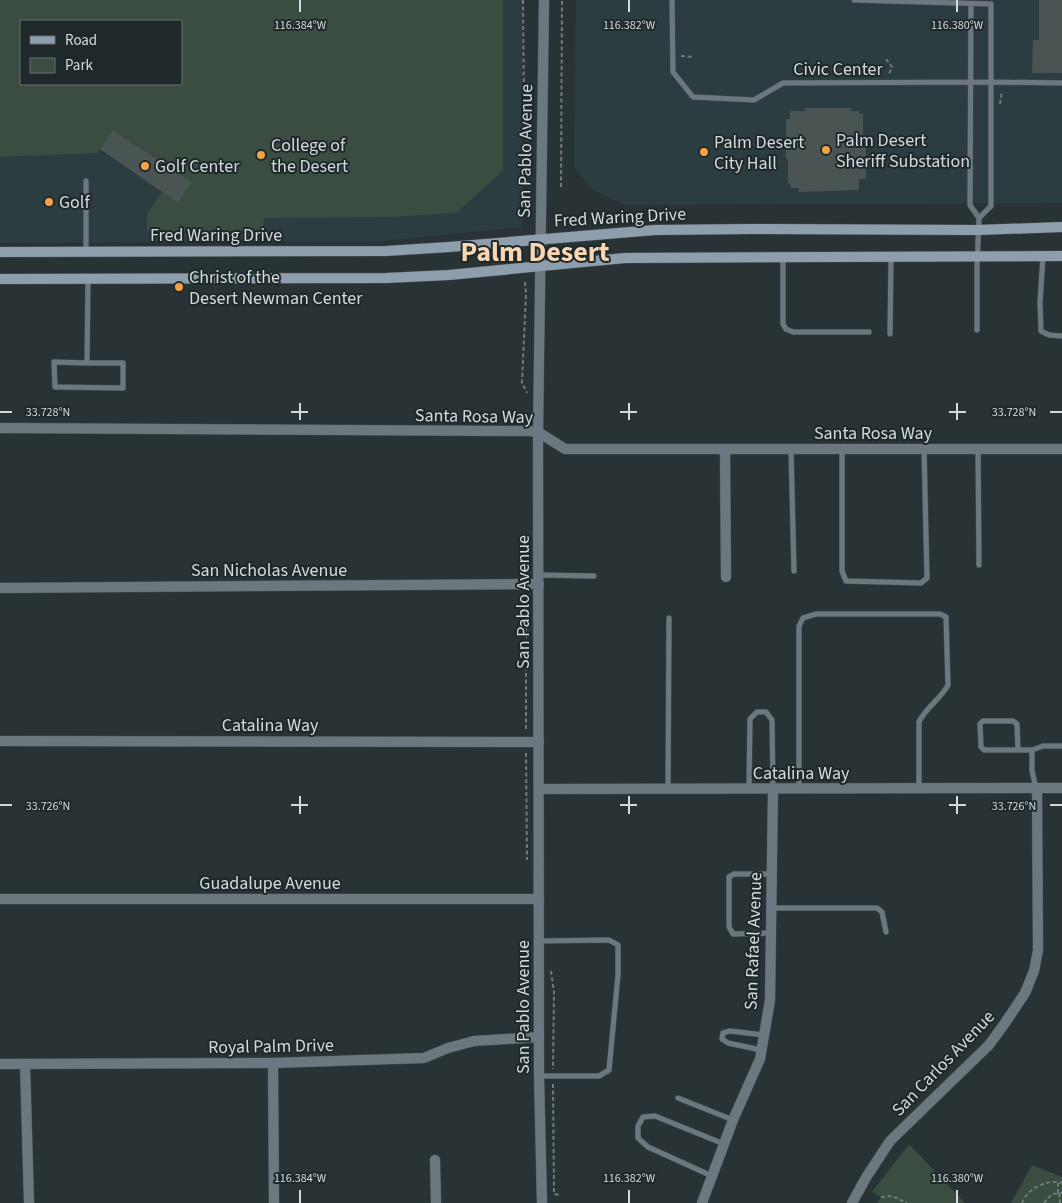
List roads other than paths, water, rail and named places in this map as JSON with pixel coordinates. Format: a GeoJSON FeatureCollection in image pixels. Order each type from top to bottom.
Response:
{"type":"FeatureCollection","features":[{"type":"Feature","properties":{"kind":"main road","name":"Fred Waring Drive"},"geometry":{"type":"LineString","coordinates":[[0,252],[386,251],[540,238],[691,229],[978,230],[1062,227]]}},
{"type":"Feature","properties":{"kind":"main road"},"geometry":{"type":"LineString","coordinates":[[0,280],[386,278],[442,275],[625,258],[1062,256]]}},
{"type":"Feature","properties":{"kind":"street","name":"San Pablo Avenue"},"geometry":{"type":"LineString","coordinates":[[542,1203],[539,1076],[538,432],[544,0]]}},
{"type":"Feature","properties":{"kind":"street","name":"Santa Rosa Way"},"geometry":{"type":"LineString","coordinates":[[0,428],[538,432],[565,450],[1062,449]]}},
{"type":"Feature","properties":{"kind":"street"},"geometry":{"type":"LineString","coordinates":[[725,449],[726,577]]}},
{"type":"Feature","properties":{"kind":"street","name":"San Nicholas Avenue"},"geometry":{"type":"LineString","coordinates":[[0,588],[539,580]]}},
{"type":"Feature","properties":{"kind":"street","name":"Catalina Way"},"geometry":{"type":"LineString","coordinates":[[0,741],[539,742]]}},
{"type":"Feature","properties":{"kind":"street","name":"San Carlos Avenue"},"geometry":{"type":"LineString","coordinates":[[852,1203],[890,1141],[989,1045],[1025,993],[1034,971],[1038,950],[1037,788]]}},
{"type":"Feature","properties":{"kind":"street","name":"Catalina Way"},"geometry":{"type":"LineString","coordinates":[[539,789],[1062,788]]}},
{"type":"Feature","properties":{"kind":"street","name":"San Rafael Avenue"},"geometry":{"type":"LineString","coordinates":[[702,1203],[733,1120],[760,1060],[762,1050],[770,1000],[773,789]]}},
{"type":"Feature","properties":{"kind":"street","name":"Guadalupe Avenue"},"geometry":{"type":"LineString","coordinates":[[0,900],[539,899]]}},
{"type":"Feature","properties":{"kind":"street","name":"Royal Palm Drive"},"geometry":{"type":"LineString","coordinates":[[0,1064],[273,1063],[424,1058],[448,1048],[474,1041],[539,1037]]}},
{"type":"Feature","properties":{"kind":"street"},"geometry":{"type":"LineString","coordinates":[[273,1063],[274,1203]]}},
{"type":"Feature","properties":{"kind":"street"},"geometry":{"type":"LineString","coordinates":[[25,1064],[28,1203]]}},
{"type":"Feature","properties":{"kind":"street"},"geometry":{"type":"LineString","coordinates":[[435,1160],[436,1203]]}},
{"type":"Feature","properties":{"kind":"lane","name":"Civic Center"},"geometry":{"type":"LineString","coordinates":[[672,0],[673,72],[693,98],[754,100],[783,83],[1062,83]]}},
{"type":"Feature","properties":{"kind":"lane"},"geometry":{"type":"LineString","coordinates":[[854,0],[990,4],[991,206],[979,218],[977,330]]}},
{"type":"Feature","properties":{"kind":"lane"},"geometry":{"type":"LineString","coordinates":[[971,4],[970,206],[979,218]]}},
{"type":"Feature","properties":{"kind":"lane"},"geometry":{"type":"LineString","coordinates":[[86,181],[86,252]]}},
{"type":"Feature","properties":{"kind":"lane"},"geometry":{"type":"LineString","coordinates":[[1043,256],[1040,302],[1041,331],[1049,335],[1062,336]]}},
{"type":"Feature","properties":{"kind":"lane"},"geometry":{"type":"LineString","coordinates":[[783,257],[782,324],[786,329],[793,332],[869,332]]}},
{"type":"Feature","properties":{"kind":"lane"},"geometry":{"type":"LineString","coordinates":[[890,334],[891,257]]}},
{"type":"Feature","properties":{"kind":"lane"},"geometry":{"type":"LineString","coordinates":[[87,363],[88,279]]}},
{"type":"Feature","properties":{"kind":"lane"},"geometry":{"type":"LineString","coordinates":[[54,362],[87,363],[123,363],[123,388],[54,387],[54,362]]}},
{"type":"Feature","properties":{"kind":"lane"},"geometry":{"type":"LineString","coordinates":[[791,449],[794,571]]}},
{"type":"Feature","properties":{"kind":"lane"},"geometry":{"type":"LineString","coordinates":[[842,449],[842,572],[846,581],[921,583],[927,578],[924,449]]}},
{"type":"Feature","properties":{"kind":"lane"},"geometry":{"type":"LineString","coordinates":[[978,449],[978,565]]}},
{"type":"Feature","properties":{"kind":"lane"},"geometry":{"type":"LineString","coordinates":[[539,580],[594,576]]}},
{"type":"Feature","properties":{"kind":"lane"},"geometry":{"type":"LineString","coordinates":[[800,789],[799,626],[803,618],[816,614],[940,614],[946,617],[948,685],[945,692],[918,722],[918,788]]}},
{"type":"Feature","properties":{"kind":"lane"},"geometry":{"type":"LineString","coordinates":[[668,789],[669,618]]}},
{"type":"Feature","properties":{"kind":"lane"},"geometry":{"type":"LineString","coordinates":[[749,789],[750,719],[757,712],[766,712],[772,720],[773,789]]}},
{"type":"Feature","properties":{"kind":"lane"},"geometry":{"type":"LineString","coordinates":[[1018,750],[1017,724],[1013,721],[984,721],[980,724],[981,747],[984,750],[1018,750],[1032,750],[1043,746],[1062,746]]}},
{"type":"Feature","properties":{"kind":"lane"},"geometry":{"type":"LineString","coordinates":[[1032,750],[1032,771],[1037,788]]}},
{"type":"Feature","properties":{"kind":"lane"},"geometry":{"type":"LineString","coordinates":[[771,932],[733,934],[730,927],[729,877],[734,874],[772,874]]}},
{"type":"Feature","properties":{"kind":"lane"},"geometry":{"type":"LineString","coordinates":[[772,908],[877,908],[882,912],[886,932]]}},
{"type":"Feature","properties":{"kind":"lane"},"geometry":{"type":"LineString","coordinates":[[539,941],[609,940],[618,945],[618,975],[609,1070],[599,1076],[539,1076]]}},
{"type":"Feature","properties":{"kind":"lane"},"geometry":{"type":"LineString","coordinates":[[762,1050],[728,1043],[722,1039],[723,1033],[730,1031],[764,1036]]}},
{"type":"Feature","properties":{"kind":"lane"},"geometry":{"type":"LineString","coordinates":[[678,1098],[733,1120]]}},
{"type":"Feature","properties":{"kind":"lane"},"geometry":{"type":"LineString","coordinates":[[712,1176],[648,1147],[638,1138],[638,1126],[644,1117],[655,1116],[724,1144]]}},
{"type":"Feature","properties":{"kind":"place","name":"Palm Desert Sheriff Substation"},"geometry":{"type":"Point","coordinates":[826,150]}},
{"type":"Feature","properties":{"kind":"place","name":"Palm Desert City Hall"},"geometry":{"type":"Point","coordinates":[704,152]}},
{"type":"Feature","properties":{"kind":"place","name":"College of the Desert"},"geometry":{"type":"Point","coordinates":[261,155]}},
{"type":"Feature","properties":{"kind":"place","name":"Golf Center"},"geometry":{"type":"Point","coordinates":[145,166]}},
{"type":"Feature","properties":{"kind":"place","name":"Golf"},"geometry":{"type":"Point","coordinates":[49,202]}},
{"type":"Feature","properties":{"kind":"place","name":"Christ of the Desert Newman Center"},"geometry":{"type":"Point","coordinates":[179,287]}},
{"type":"Feature","properties":{"kind":"district","name":"Palm Desert"},"geometry":{"type":"Point","coordinates":[535,251]}}]}
